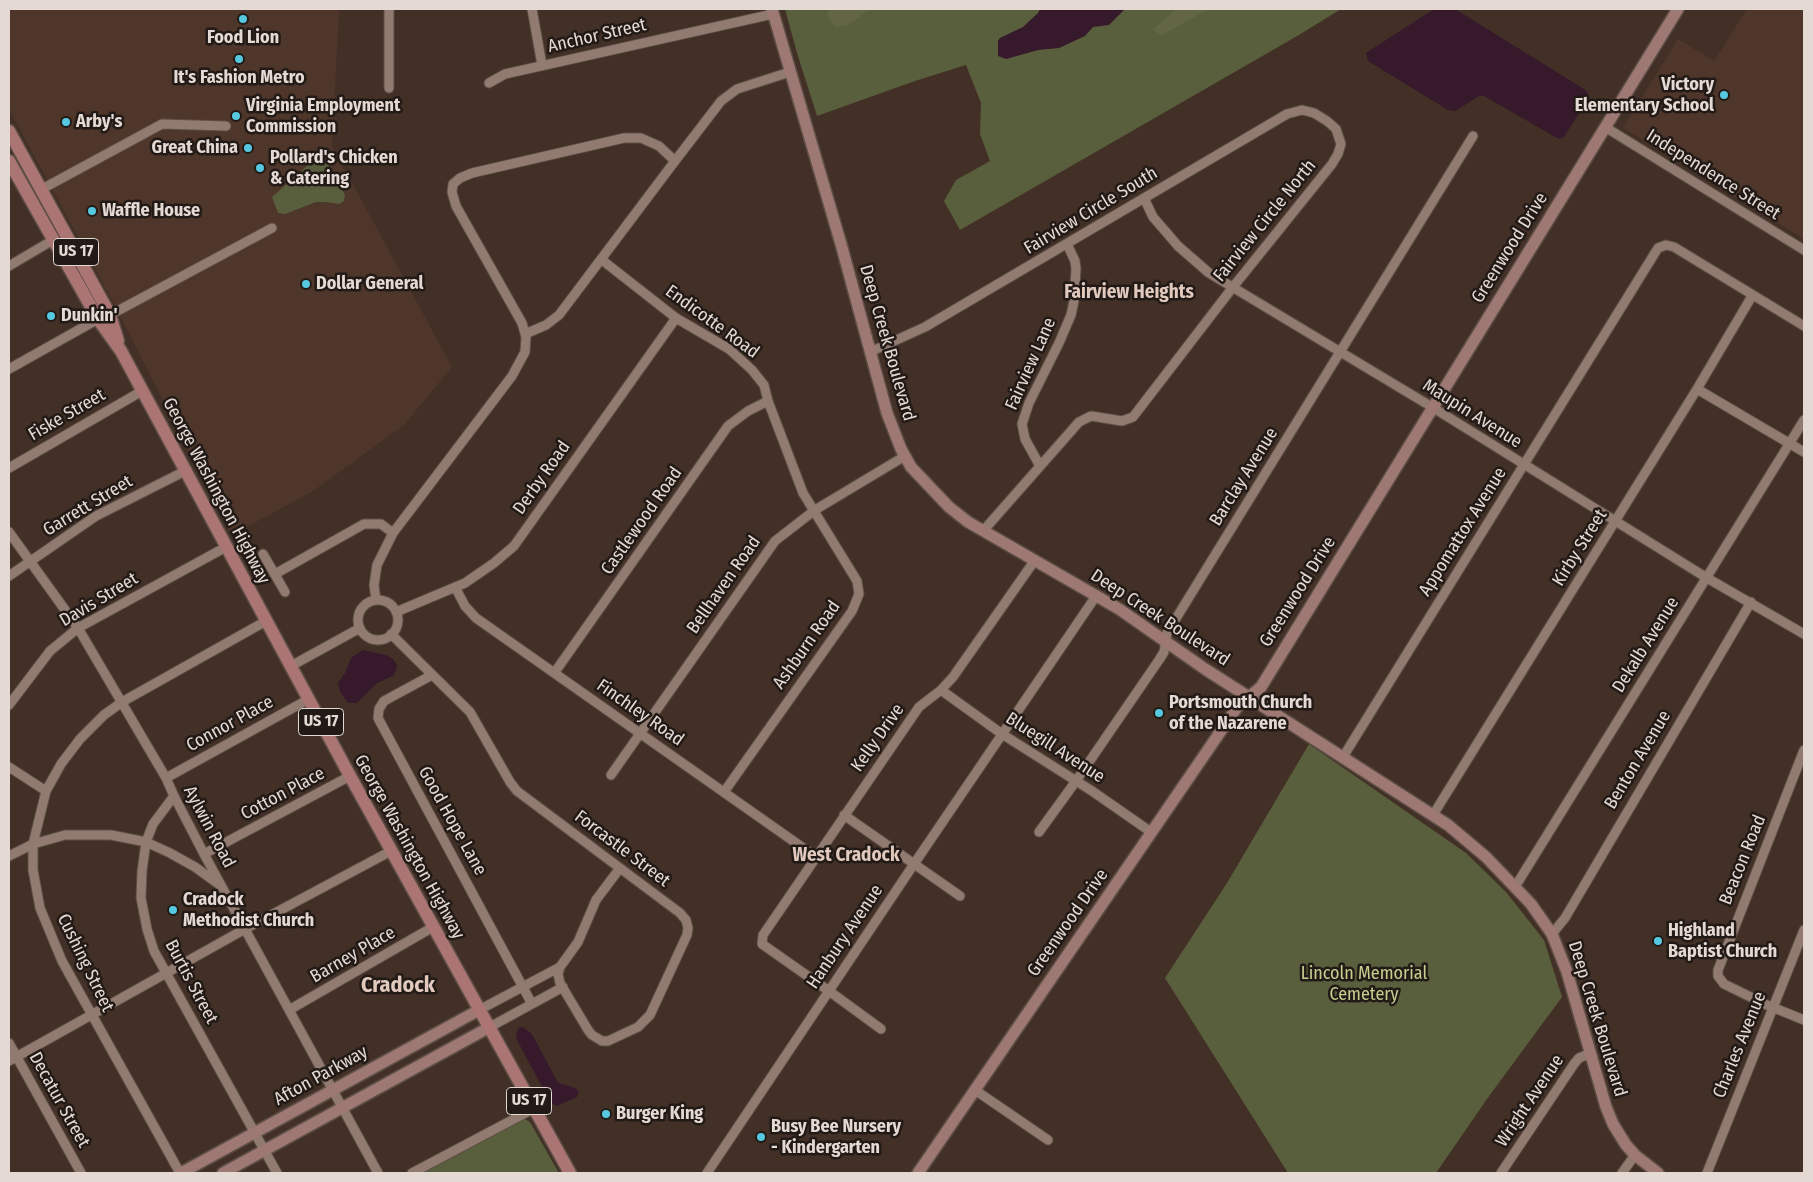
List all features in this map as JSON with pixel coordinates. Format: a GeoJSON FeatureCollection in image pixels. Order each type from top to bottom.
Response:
{"type":"FeatureCollection","features":[{"type":"Feature","properties":{"kind":"main road","name":"George Washington Highway"},"geometry":{"type":"LineString","coordinates":[[9,131],[42,189],[121,351],[266,622],[478,1010],[570,1173]]}},
{"type":"Feature","properties":{"kind":"main road","name":"George Washington Highway"},"geometry":{"type":"LineString","coordinates":[[9,162],[53,240],[104,317]]}},
{"type":"Feature","properties":{"kind":"street"},"geometry":{"type":"LineString","coordinates":[[389,9],[390,88]]}},
{"type":"Feature","properties":{"kind":"street"},"geometry":{"type":"LineString","coordinates":[[532,9],[542,65]]}},
{"type":"Feature","properties":{"kind":"street","name":"Greenwood Drive"},"geometry":{"type":"LineString","coordinates":[[918,1173],[1238,706],[1260,687],[1678,9]]}},
{"type":"Feature","properties":{"kind":"street","name":"Anchor Street"},"geometry":{"type":"LineString","coordinates":[[489,83],[505,74],[773,11]]}},
{"type":"Feature","properties":{"kind":"street","name":"Deep Creek Boulevard"},"geometry":{"type":"LineString","coordinates":[[773,11],[887,413],[911,467],[949,507],[968,522],[1119,609],[1165,642],[1463,836],[1515,887],[1542,918],[1552,934],[1567,972],[1613,1124],[1622,1140],[1635,1155],[1658,1173]]}},
{"type":"Feature","properties":{"kind":"street"},"geometry":{"type":"LineString","coordinates":[[525,334],[546,325],[559,315],[721,101],[737,89],[790,72]]}},
{"type":"Feature","properties":{"kind":"street","name":"Fairview Circle South"},"geometry":{"type":"LineString","coordinates":[[870,352],[925,327],[1287,114],[1302,110],[1327,121]]}},
{"type":"Feature","properties":{"kind":"street","name":"Fairview Circle North"},"geometry":{"type":"LineString","coordinates":[[983,531],[1072,429],[1087,418],[1097,416],[1122,421],[1133,416],[1338,154],[1341,144],[1340,136],[1336,129],[1327,121]]}},
{"type":"Feature","properties":{"kind":"street"},"geometry":{"type":"LineString","coordinates":[[42,189],[162,124],[226,126]]}},
{"type":"Feature","properties":{"kind":"street","name":"Independence Street"},"geometry":{"type":"LineString","coordinates":[[1605,127],[1804,250]]}},
{"type":"Feature","properties":{"kind":"street","name":"Barclay Avenue"},"geometry":{"type":"LineString","coordinates":[[1038,832],[1076,781],[1164,652],[1167,633],[1473,136]]}},
{"type":"Feature","properties":{"kind":"street"},"geometry":{"type":"LineString","coordinates":[[376,600],[374,585],[377,565],[393,533],[512,376],[525,352],[525,334],[522,323],[456,206],[452,192],[454,184],[460,178],[472,173],[624,138],[640,138],[659,146],[675,161]]}},
{"type":"Feature","properties":{"kind":"street","name":"Maupin Avenue"},"geometry":{"type":"LineString","coordinates":[[1144,198],[1153,217],[1178,246],[1209,273],[1432,407],[1707,578],[1804,634]]}},
{"type":"Feature","properties":{"kind":"street"},"geometry":{"type":"LineString","coordinates":[[9,369],[272,228]]}},
{"type":"Feature","properties":{"kind":"street"},"geometry":{"type":"LineString","coordinates":[[9,266],[53,240]]}},
{"type":"Feature","properties":{"kind":"street","name":"Fairview Lane"},"geometry":{"type":"LineString","coordinates":[[1040,466],[1025,439],[1022,424],[1029,403],[1071,315],[1076,269],[1075,260],[1067,244]]}},
{"type":"Feature","properties":{"kind":"street","name":"Appomattox Avenue"},"geometry":{"type":"LineString","coordinates":[[1343,757],[1658,248],[1666,245],[1674,247],[1752,296]]}},
{"type":"Feature","properties":{"kind":"street","name":"Endicotte Road"},"geometry":{"type":"LineString","coordinates":[[602,260],[676,318],[729,350],[752,370],[764,385],[768,401],[798,481],[814,510]]}},
{"type":"Feature","properties":{"kind":"street"},"geometry":{"type":"LineString","coordinates":[[1752,296],[1804,326]]}},
{"type":"Feature","properties":{"kind":"street","name":"Kirby Street"},"geometry":{"type":"LineString","coordinates":[[1433,815],[1697,389],[1752,296]]}},
{"type":"Feature","properties":{"kind":"street","name":"Derby Road"},"geometry":{"type":"LineString","coordinates":[[396,612],[464,583],[494,563],[514,546],[676,318]]}},
{"type":"Feature","properties":{"kind":"street"},"geometry":{"type":"LineString","coordinates":[[1697,389],[1804,452]]}},
{"type":"Feature","properties":{"kind":"street","name":"Fiske Street"},"geometry":{"type":"LineString","coordinates":[[9,468],[142,391]]}},
{"type":"Feature","properties":{"kind":"street","name":"Castlewood Road"},"geometry":{"type":"LineString","coordinates":[[555,672],[728,426],[748,411],[768,401]]}},
{"type":"Feature","properties":{"kind":"street","name":"Dekalb Avenue"},"geometry":{"type":"LineString","coordinates":[[1515,887],[1804,420]]}},
{"type":"Feature","properties":{"kind":"street","name":"Bellhaven Road"},"geometry":{"type":"LineString","coordinates":[[611,775],[775,541],[814,510],[905,456]]}},
{"type":"Feature","properties":{"kind":"street","name":"Garrett Street"},"geometry":{"type":"LineString","coordinates":[[9,576],[96,516],[186,470]]}},
{"type":"Feature","properties":{"kind":"street","name":"Ashburn Road"},"geometry":{"type":"LineString","coordinates":[[724,792],[852,611],[859,594],[857,581],[814,510]]}},
{"type":"Feature","properties":{"kind":"street"},"geometry":{"type":"LineString","coordinates":[[275,574],[364,524],[381,524],[393,533]]}},
{"type":"Feature","properties":{"kind":"street","name":"Aylwin Road"},"geometry":{"type":"LineString","coordinates":[[9,532],[78,628],[166,778],[204,854],[378,1173]]}},
{"type":"Feature","properties":{"kind":"street","name":"Davis Street"},"geometry":{"type":"LineString","coordinates":[[9,705],[50,651],[78,628],[226,547]]}},
{"type":"Feature","properties":{"kind":"street"},"geometry":{"type":"LineString","coordinates":[[264,554],[285,592]]}},
{"type":"Feature","properties":{"kind":"street","name":"Kelly Drive"},"geometry":{"type":"LineString","coordinates":[[829,990],[762,944],[763,935],[919,707],[941,690],[953,677],[1035,560]]}},
{"type":"Feature","properties":{"kind":"street","name":"Finchley Road"},"geometry":{"type":"LineString","coordinates":[[455,587],[465,606],[476,618],[816,857]]}},
{"type":"Feature","properties":{"kind":"street","name":"Hanbury Avenue"},"geometry":{"type":"LineString","coordinates":[[707,1173],[1096,596]]}},
{"type":"Feature","properties":{"kind":"street"},"geometry":{"type":"LineString","coordinates":[[376,600],[388,603],[396,612],[397,624],[386,638],[374,639],[363,633],[360,628],[358,616],[364,605],[376,600]]}},
{"type":"Feature","properties":{"kind":"street","name":"Benton Avenue"},"geometry":{"type":"LineString","coordinates":[[1552,934],[1565,918],[1751,602]]}},
{"type":"Feature","properties":{"kind":"street","name":"Cushing Street"},"geometry":{"type":"LineString","coordinates":[[181,1173],[62,961],[40,908],[33,870],[33,844],[46,791],[61,764],[80,739],[104,715],[122,702],[266,622]]}},
{"type":"Feature","properties":{"kind":"street"},"geometry":{"type":"LineString","coordinates":[[291,666],[360,628]]}},
{"type":"Feature","properties":{"kind":"street","name":"Forcastle Street"},"geometry":{"type":"LineString","coordinates":[[391,634],[470,712],[517,791],[680,913],[686,920],[688,928],[686,934],[654,1007],[646,1020],[638,1027],[608,1041],[602,1041],[588,1030],[563,987]]}},
{"type":"Feature","properties":{"kind":"street","name":"Good Hope Lane"},"geometry":{"type":"LineString","coordinates":[[432,675],[384,701],[379,709],[378,718],[532,1004]]}},
{"type":"Feature","properties":{"kind":"street","name":"Bluegill Avenue"},"geometry":{"type":"LineString","coordinates":[[941,690],[1002,734],[1151,832]]}},
{"type":"Feature","properties":{"kind":"street","name":"Connor Place"},"geometry":{"type":"LineString","coordinates":[[166,778],[309,699]]}},
{"type":"Feature","properties":{"kind":"street","name":"Beacon Road"},"geometry":{"type":"LineString","coordinates":[[1804,750],[1718,970],[1718,976],[1724,984],[1804,1020]]}},
{"type":"Feature","properties":{"kind":"street"},"geometry":{"type":"LineString","coordinates":[[9,767],[46,791]]}},
{"type":"Feature","properties":{"kind":"street","name":"Cotton Place"},"geometry":{"type":"LineString","coordinates":[[204,854],[350,776]]}},
{"type":"Feature","properties":{"kind":"street","name":"Burtis Street"},"geometry":{"type":"LineString","coordinates":[[174,796],[153,824],[146,842],[141,898],[147,929],[154,951],[166,974],[277,1173]]}},
{"type":"Feature","properties":{"kind":"street"},"geometry":{"type":"LineString","coordinates":[[844,815],[960,896]]}},
{"type":"Feature","properties":{"kind":"street"},"geometry":{"type":"LineString","coordinates":[[9,856],[33,844],[65,835],[111,835],[146,842],[195,866],[222,886]]}},
{"type":"Feature","properties":{"kind":"street"},"geometry":{"type":"LineString","coordinates":[[12,1059],[391,851]]}},
{"type":"Feature","properties":{"kind":"street"},"geometry":{"type":"LineString","coordinates":[[478,1010],[560,967],[578,942],[596,900],[620,868]]}},
{"type":"Feature","properties":{"kind":"street","name":"Barney Place"},"geometry":{"type":"LineString","coordinates":[[289,1010],[433,927]]}},
{"type":"Feature","properties":{"kind":"street","name":"Charles Avenue"},"geometry":{"type":"LineString","coordinates":[[1707,1173],[1804,930]]}},
{"type":"Feature","properties":{"kind":"street"},"geometry":{"type":"LineString","coordinates":[[223,1173],[563,987],[559,979],[560,967]]}},
{"type":"Feature","properties":{"kind":"street"},"geometry":{"type":"LineString","coordinates":[[829,990],[881,1029]]}},
{"type":"Feature","properties":{"kind":"street","name":"Afton Parkway"},"geometry":{"type":"LineString","coordinates":[[181,1173],[478,1010]]}},
{"type":"Feature","properties":{"kind":"street","name":"Decatur Street"},"geometry":{"type":"LineString","coordinates":[[9,1043],[12,1059],[81,1173]]}},
{"type":"Feature","properties":{"kind":"street","name":"Wright Avenue"},"geometry":{"type":"LineString","coordinates":[[1501,1173],[1574,1064],[1585,1055],[1591,1053]]}},
{"type":"Feature","properties":{"kind":"street"},"geometry":{"type":"LineString","coordinates":[[975,1090],[1048,1140]]}},
{"type":"Feature","properties":{"kind":"street"},"geometry":{"type":"LineString","coordinates":[[412,1173],[533,1108]]}},
{"type":"Feature","properties":{"kind":"street"},"geometry":{"type":"LineString","coordinates":[[1622,1173],[1635,1155]]}},
{"type":"Feature","properties":{"kind":"shaded area"},"geometry":{"type":"Polygon","coordinates":[[[9,9],[339,9],[332,146],[452,367],[404,425],[313,491],[232,535],[113,302],[9,109],[9,9]]]}},
{"type":"Feature","properties":{"kind":"shaded area"},"geometry":{"type":"Polygon","coordinates":[[[1040,9],[1125,9],[1109,25],[1093,27],[1085,36],[1059,48],[1038,50],[1006,59],[998,56],[998,41],[1000,38],[1023,27],[1040,9]]]}},
{"type":"Feature","properties":{"kind":"shaded area"},"geometry":{"type":"Polygon","coordinates":[[[1434,9],[1455,9],[1584,89],[1588,93],[1589,98],[1564,137],[1559,139],[1484,96],[1479,96],[1455,111],[1448,110],[1368,61],[1366,53],[1434,9]]]}},
{"type":"Feature","properties":{"kind":"shaded area","name":"Victory Elementary School"},"geometry":{"type":"Polygon","coordinates":[[[1747,9],[1804,9],[1804,239],[1623,128],[1678,39],[1714,61],[1747,9]]]}},
{"type":"Feature","properties":{"kind":"shaded area"},"geometry":{"type":"Polygon","coordinates":[[[363,650],[386,655],[393,659],[397,665],[396,671],[393,676],[377,683],[357,703],[348,703],[340,692],[338,683],[345,673],[351,658],[363,650]]]}},
{"type":"Feature","properties":{"kind":"shaded area"},"geometry":{"type":"Polygon","coordinates":[[[520,1027],[523,1027],[532,1034],[559,1083],[579,1091],[577,1097],[557,1106],[550,1102],[516,1038],[520,1027]]]}},
{"type":"Feature","properties":{"kind":"green space"},"geometry":{"type":"Polygon","coordinates":[[[785,9],[1341,9],[960,230],[944,201],[956,180],[990,161],[980,134],[981,103],[966,65],[817,116],[785,9]]]}},
{"type":"Feature","properties":{"kind":"green space"},"geometry":{"type":"Polygon","coordinates":[[[830,9],[870,9],[849,25],[836,27],[827,15],[830,9]]]}},
{"type":"Feature","properties":{"kind":"green space"},"geometry":{"type":"Polygon","coordinates":[[[1176,9],[1209,9],[1162,35],[1152,30],[1176,9]]]}},
{"type":"Feature","properties":{"kind":"green space"},"geometry":{"type":"Polygon","coordinates":[[[317,157],[325,159],[345,195],[344,201],[339,204],[316,202],[285,214],[278,213],[272,197],[317,157]]]}},
{"type":"Feature","properties":{"kind":"green space","name":"Lincoln Memorial Cemetery"},"geometry":{"type":"Polygon","coordinates":[[[1309,744],[1466,853],[1506,892],[1544,940],[1562,997],[1487,1099],[1436,1173],[1288,1173],[1165,978],[1227,883],[1309,744]]]}},
{"type":"Feature","properties":{"kind":"green space"},"geometry":{"type":"Polygon","coordinates":[[[525,1119],[530,1122],[559,1173],[422,1173],[525,1119]]]}},
{"type":"Feature","properties":{"kind":"place","name":"Food Lion"},"geometry":{"type":"Point","coordinates":[243,19]}},
{"type":"Feature","properties":{"kind":"place","name":"It's Fashion Metro"},"geometry":{"type":"Point","coordinates":[239,59]}},
{"type":"Feature","properties":{"kind":"place","name":"Victory Elementary School"},"geometry":{"type":"Point","coordinates":[1724,95]}},
{"type":"Feature","properties":{"kind":"place","name":"Virginia Employment Commission"},"geometry":{"type":"Point","coordinates":[236,116]}},
{"type":"Feature","properties":{"kind":"place","name":"Arby's"},"geometry":{"type":"Point","coordinates":[66,122]}},
{"type":"Feature","properties":{"kind":"place","name":"Great China"},"geometry":{"type":"Point","coordinates":[248,148]}},
{"type":"Feature","properties":{"kind":"place","name":"Pollard's Chicken & Catering"},"geometry":{"type":"Point","coordinates":[260,168]}},
{"type":"Feature","properties":{"kind":"place","name":"Waffle House"},"geometry":{"type":"Point","coordinates":[92,211]}},
{"type":"Feature","properties":{"kind":"place","name":"Dollar General"},"geometry":{"type":"Point","coordinates":[306,284]}},
{"type":"Feature","properties":{"kind":"place","name":"Dunkin'"},"geometry":{"type":"Point","coordinates":[51,316]}},
{"type":"Feature","properties":{"kind":"place","name":"Portsmouth Church of the Nazarene"},"geometry":{"type":"Point","coordinates":[1159,713]}},
{"type":"Feature","properties":{"kind":"place","name":"Cradock Methodist Church"},"geometry":{"type":"Point","coordinates":[173,910]}},
{"type":"Feature","properties":{"kind":"place","name":"Highland Baptist Church"},"geometry":{"type":"Point","coordinates":[1658,941]}},
{"type":"Feature","properties":{"kind":"place","name":"Burger King"},"geometry":{"type":"Point","coordinates":[606,1114]}},
{"type":"Feature","properties":{"kind":"place","name":"Busy Bee Nursery - Kindergarten"},"geometry":{"type":"Point","coordinates":[761,1137]}},
{"type":"Feature","properties":{"kind":"district","name":"Fairview Heights"},"geometry":{"type":"Point","coordinates":[1129,293]}},
{"type":"Feature","properties":{"kind":"district","name":"West Cradock"},"geometry":{"type":"Point","coordinates":[846,856]}},
{"type":"Feature","properties":{"kind":"district","name":"Cradock"},"geometry":{"type":"Point","coordinates":[398,986]}}]}
